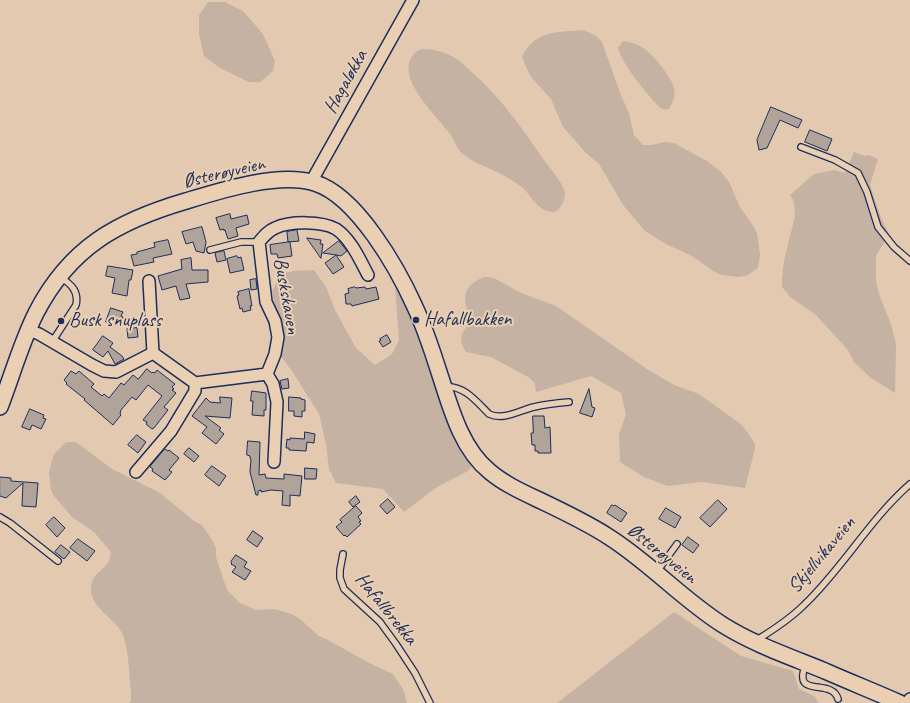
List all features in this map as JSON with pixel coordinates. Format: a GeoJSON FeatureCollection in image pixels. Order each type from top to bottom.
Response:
{"type":"FeatureCollection","features":[{"type":"Feature","properties":{"kind":"main road","name":"Østerøyveien"},"geometry":{"type":"LineString","coordinates":[[0,407],[28,330],[43,301],[60,276],[76,258],[100,238],[139,216],[234,188],[277,181],[291,180],[312,182],[337,194],[350,206],[367,226],[386,253],[415,305],[458,425],[473,453],[488,471],[510,486],[586,523],[608,536],[631,552],[680,594],[733,631],[757,644],[900,703]]}},
{"type":"Feature","properties":{"kind":"street","name":"Hagaløkka"},"geometry":{"type":"LineString","coordinates":[[312,182],[413,0]]}},
{"type":"Feature","properties":{"kind":"street","name":"Buskskauen"},"geometry":{"type":"LineString","coordinates":[[267,374],[275,354],[278,337],[275,321],[266,302],[260,242],[265,234],[276,227],[305,222],[326,225],[336,229],[345,238],[357,255],[368,275]]}},
{"type":"Feature","properties":{"kind":"street"},"geometry":{"type":"LineString","coordinates":[[149,281],[153,353]]}},
{"type":"Feature","properties":{"kind":"street"},"geometry":{"type":"LineString","coordinates":[[28,330],[39,334],[104,371],[116,372],[153,353]]}},
{"type":"Feature","properties":{"kind":"street"},"geometry":{"type":"LineString","coordinates":[[153,353],[195,383],[267,374],[273,384],[278,402],[274,462]]}},
{"type":"Feature","properties":{"kind":"street"},"geometry":{"type":"LineString","coordinates":[[136,472],[171,431],[195,391],[195,383]]}},
{"type":"Feature","properties":{"kind":"street"},"geometry":{"type":"LineString","coordinates":[[907,703],[910,699]]}},
{"type":"Feature","properties":{"kind":"lane"},"geometry":{"type":"LineString","coordinates":[[801,147],[835,160],[858,173],[867,192],[878,226],[894,247],[910,262]]}},
{"type":"Feature","properties":{"kind":"lane"},"geometry":{"type":"LineString","coordinates":[[210,250],[241,242],[260,242]]}},
{"type":"Feature","properties":{"kind":"lane"},"geometry":{"type":"LineString","coordinates":[[52,342],[76,305],[77,299],[72,285],[60,276]]}},
{"type":"Feature","properties":{"kind":"lane"},"geometry":{"type":"LineString","coordinates":[[444,387],[451,386],[462,390],[493,416],[511,414],[539,406],[569,402]]}},
{"type":"Feature","properties":{"kind":"lane","name":"Skjellvikaveien"},"geometry":{"type":"LineString","coordinates":[[757,644],[760,638],[787,620],[804,606],[829,578],[873,522],[896,496],[910,484]]}},
{"type":"Feature","properties":{"kind":"lane"},"geometry":{"type":"LineString","coordinates":[[0,517],[10,523],[58,561]]}},
{"type":"Feature","properties":{"kind":"lane"},"geometry":{"type":"LineString","coordinates":[[656,573],[677,544]]}},
{"type":"Feature","properties":{"kind":"lane","name":"Hafallbrekka"},"geometry":{"type":"LineString","coordinates":[[343,554],[340,578],[344,588],[380,622],[415,673],[430,703]]}},
{"type":"Feature","properties":{"kind":"lane"},"geometry":{"type":"LineString","coordinates":[[806,664],[802,675],[806,684],[831,690],[836,694],[838,699]]}},
{"type":"Feature","properties":{"kind":"shaded area"},"geometry":{"type":"Polygon","coordinates":[[[208,2],[225,2],[243,11],[263,34],[275,61],[273,71],[260,82],[249,82],[220,68],[204,56],[199,34],[199,15],[208,2]]]}},
{"type":"Feature","properties":{"kind":"shaded area"},"geometry":{"type":"Polygon","coordinates":[[[584,30],[596,36],[602,42],[620,93],[629,113],[634,135],[643,145],[652,145],[665,142],[674,143],[707,161],[721,172],[729,182],[740,207],[757,233],[760,255],[758,268],[748,275],[739,277],[721,275],[692,256],[664,243],[645,231],[623,205],[599,164],[586,153],[563,127],[551,99],[531,77],[522,56],[534,41],[541,37],[557,32],[584,30]]]}},
{"type":"Feature","properties":{"kind":"shaded area"},"geometry":{"type":"Polygon","coordinates":[[[623,41],[644,48],[666,73],[675,90],[674,98],[669,109],[666,110],[658,106],[629,70],[618,48],[623,41]]]}},
{"type":"Feature","properties":{"kind":"shaded area"},"geometry":{"type":"Polygon","coordinates":[[[423,49],[439,51],[458,60],[504,105],[562,185],[565,195],[558,210],[548,212],[544,210],[523,188],[503,175],[468,158],[461,152],[450,134],[429,109],[415,89],[410,79],[408,69],[410,60],[415,53],[423,49]]]}},
{"type":"Feature","properties":{"kind":"shaded area"},"geometry":{"type":"Polygon","coordinates":[[[854,152],[865,156],[869,155],[878,159],[870,185],[881,218],[889,234],[876,256],[876,282],[880,297],[891,324],[896,344],[895,393],[871,378],[854,362],[848,350],[815,314],[790,297],[782,287],[784,261],[795,216],[794,203],[790,195],[814,174],[835,170],[845,173],[854,152]]]}},
{"type":"Feature","properties":{"kind":"shaded area"},"geometry":{"type":"Polygon","coordinates":[[[314,270],[326,287],[335,310],[356,348],[375,365],[392,354],[399,340],[395,288],[406,298],[437,393],[457,443],[475,463],[468,471],[437,487],[404,512],[383,489],[336,483],[329,469],[326,444],[319,414],[282,358],[282,340],[272,292],[280,274],[294,271],[314,270]]]}},
{"type":"Feature","properties":{"kind":"shaded area"},"geometry":{"type":"Polygon","coordinates":[[[485,277],[494,278],[521,293],[556,306],[647,369],[674,385],[699,394],[742,425],[755,444],[745,488],[702,482],[668,486],[644,477],[620,462],[619,435],[626,414],[621,393],[591,376],[536,392],[535,383],[528,377],[491,357],[466,352],[461,340],[463,332],[469,321],[465,295],[472,284],[485,277]]]}},
{"type":"Feature","properties":{"kind":"shaded area"},"geometry":{"type":"Polygon","coordinates":[[[66,442],[76,442],[112,469],[160,493],[194,521],[202,525],[216,548],[216,557],[227,590],[240,603],[256,610],[274,609],[292,614],[319,636],[393,674],[403,689],[407,703],[129,703],[131,701],[131,692],[124,637],[117,626],[98,607],[94,601],[91,589],[93,579],[109,561],[111,552],[94,532],[72,517],[51,490],[49,472],[54,454],[66,442]]]}},
{"type":"Feature","properties":{"kind":"shaded area"},"geometry":{"type":"Polygon","coordinates":[[[674,612],[741,656],[793,671],[799,689],[814,696],[819,703],[557,703],[674,612]]]}},
{"type":"Feature","properties":{"kind":"building"},"geometry":{"type":"Polygon","coordinates":[[[771,107],[802,120],[798,128],[780,120],[767,148],[759,150],[757,140],[771,107]]]}},
{"type":"Feature","properties":{"kind":"building"},"geometry":{"type":"Polygon","coordinates":[[[810,130],[832,139],[827,151],[805,142],[810,130]]]}},
{"type":"Feature","properties":{"kind":"building"},"geometry":{"type":"Polygon","coordinates":[[[230,214],[231,219],[247,215],[249,224],[236,228],[238,236],[228,239],[225,230],[220,230],[216,218],[230,214]]]}},
{"type":"Feature","properties":{"kind":"building"},"geometry":{"type":"Polygon","coordinates":[[[202,227],[206,242],[204,253],[196,251],[193,242],[186,244],[182,232],[202,227]]]}},
{"type":"Feature","properties":{"kind":"building"},"geometry":{"type":"Polygon","coordinates":[[[297,230],[299,241],[288,242],[287,232],[297,230]]]}},
{"type":"Feature","properties":{"kind":"building"},"geometry":{"type":"Polygon","coordinates":[[[307,238],[321,240],[320,244],[323,244],[321,258],[307,238]]]}},
{"type":"Feature","properties":{"kind":"building"},"geometry":{"type":"Polygon","coordinates":[[[168,240],[172,254],[153,258],[154,262],[134,266],[131,255],[155,247],[154,243],[168,240]]]}},
{"type":"Feature","properties":{"kind":"building"},"geometry":{"type":"Polygon","coordinates":[[[339,241],[347,251],[341,256],[323,253],[339,241]]]}},
{"type":"Feature","properties":{"kind":"building"},"geometry":{"type":"Polygon","coordinates":[[[290,242],[292,256],[278,258],[277,254],[271,254],[270,245],[290,242]]]}},
{"type":"Feature","properties":{"kind":"building"},"geometry":{"type":"Polygon","coordinates":[[[224,251],[226,260],[217,262],[215,253],[224,251]]]}},
{"type":"Feature","properties":{"kind":"building"},"geometry":{"type":"Polygon","coordinates":[[[336,255],[344,267],[333,274],[325,263],[336,255]]]}},
{"type":"Feature","properties":{"kind":"building"},"geometry":{"type":"Polygon","coordinates":[[[237,256],[238,258],[241,257],[244,270],[230,273],[227,259],[237,256]]]}},
{"type":"Feature","properties":{"kind":"building"},"geometry":{"type":"Polygon","coordinates":[[[191,258],[192,270],[208,270],[208,282],[186,284],[190,298],[180,300],[176,286],[162,290],[158,276],[182,269],[181,260],[191,258]]]}},
{"type":"Feature","properties":{"kind":"building"},"geometry":{"type":"Polygon","coordinates":[[[108,266],[133,270],[131,280],[129,280],[127,296],[112,293],[115,278],[106,276],[108,266]]]}},
{"type":"Feature","properties":{"kind":"building"},"geometry":{"type":"Polygon","coordinates":[[[256,279],[257,289],[251,290],[250,280],[256,279]]]}},
{"type":"Feature","properties":{"kind":"building"},"geometry":{"type":"Polygon","coordinates":[[[365,287],[366,289],[376,287],[379,299],[352,306],[351,304],[346,304],[345,294],[349,293],[348,289],[365,287]]]}},
{"type":"Feature","properties":{"kind":"building"},"geometry":{"type":"Polygon","coordinates":[[[249,289],[252,306],[250,306],[251,310],[243,312],[242,308],[240,309],[237,296],[239,295],[238,292],[249,289]]]}},
{"type":"Feature","properties":{"kind":"building"},"geometry":{"type":"Polygon","coordinates":[[[111,308],[123,312],[120,326],[106,322],[111,308]]]}},
{"type":"Feature","properties":{"kind":"building"},"geometry":{"type":"Polygon","coordinates":[[[137,328],[138,337],[128,338],[127,329],[137,328]]]}},
{"type":"Feature","properties":{"kind":"building"},"geometry":{"type":"Polygon","coordinates":[[[387,335],[391,342],[383,347],[379,341],[387,335]]]}},
{"type":"Feature","properties":{"kind":"building"},"geometry":{"type":"Polygon","coordinates":[[[103,336],[113,343],[110,347],[124,359],[115,364],[108,351],[103,357],[93,350],[103,336]]]}},
{"type":"Feature","properties":{"kind":"building"},"geometry":{"type":"Polygon","coordinates":[[[147,369],[152,373],[155,373],[157,370],[175,384],[172,387],[174,389],[172,390],[176,393],[164,407],[168,410],[152,429],[146,424],[147,422],[143,420],[162,396],[148,385],[136,400],[132,397],[121,410],[121,415],[113,425],[66,384],[67,383],[64,380],[71,371],[76,374],[79,371],[94,384],[91,387],[102,396],[104,394],[109,398],[121,383],[124,385],[133,375],[138,379],[147,369]]]}},
{"type":"Feature","properties":{"kind":"building"},"geometry":{"type":"Polygon","coordinates":[[[288,379],[289,388],[282,389],[280,381],[288,379]]]}},
{"type":"Feature","properties":{"kind":"building"},"geometry":{"type":"Polygon","coordinates":[[[589,389],[592,407],[595,408],[592,417],[580,413],[589,389]]]}},
{"type":"Feature","properties":{"kind":"building"},"geometry":{"type":"Polygon","coordinates":[[[252,391],[266,393],[266,410],[264,410],[264,416],[252,415],[252,391]]]}},
{"type":"Feature","properties":{"kind":"building"},"geometry":{"type":"Polygon","coordinates":[[[220,397],[232,398],[230,418],[205,416],[221,428],[219,430],[224,434],[216,444],[202,433],[207,427],[192,416],[206,398],[210,402],[220,403],[220,397]]]}},
{"type":"Feature","properties":{"kind":"building"},"geometry":{"type":"Polygon","coordinates":[[[289,397],[301,398],[305,400],[305,411],[302,411],[302,417],[294,416],[294,411],[289,411],[289,397]]]}},
{"type":"Feature","properties":{"kind":"building"},"geometry":{"type":"Polygon","coordinates":[[[30,409],[44,415],[43,418],[46,419],[41,429],[32,425],[30,430],[22,427],[30,409]]]}},
{"type":"Feature","properties":{"kind":"building"},"geometry":{"type":"Polygon","coordinates":[[[533,416],[544,416],[545,428],[550,427],[551,453],[538,453],[538,451],[535,451],[535,445],[532,445],[531,433],[533,433],[533,416]]]}},
{"type":"Feature","properties":{"kind":"building"},"geometry":{"type":"Polygon","coordinates":[[[305,432],[315,434],[314,443],[307,442],[306,451],[289,450],[289,448],[286,448],[287,439],[304,439],[305,432]]]}},
{"type":"Feature","properties":{"kind":"building"},"geometry":{"type":"Polygon","coordinates":[[[137,435],[146,442],[138,453],[128,445],[137,435]]]}},
{"type":"Feature","properties":{"kind":"building"},"geometry":{"type":"Polygon","coordinates":[[[248,441],[260,442],[259,475],[265,474],[266,478],[284,479],[284,474],[302,476],[300,496],[290,495],[290,506],[282,505],[283,491],[271,490],[261,492],[261,490],[258,491],[258,495],[256,495],[250,472],[251,459],[250,456],[247,455],[248,441]]]}},
{"type":"Feature","properties":{"kind":"building"},"geometry":{"type":"Polygon","coordinates":[[[189,448],[199,456],[194,462],[184,454],[189,448]]]}},
{"type":"Feature","properties":{"kind":"building"},"geometry":{"type":"Polygon","coordinates":[[[165,449],[168,451],[169,450],[179,458],[169,470],[172,472],[165,480],[152,471],[153,469],[150,467],[165,449]]]}},
{"type":"Feature","properties":{"kind":"building"},"geometry":{"type":"Polygon","coordinates":[[[212,466],[226,476],[219,486],[205,475],[212,466]]]}},
{"type":"Feature","properties":{"kind":"building"},"geometry":{"type":"Polygon","coordinates":[[[305,468],[317,469],[316,479],[305,479],[305,468]]]}},
{"type":"Feature","properties":{"kind":"building"},"geometry":{"type":"Polygon","coordinates":[[[0,477],[11,478],[11,481],[38,483],[36,507],[22,506],[23,483],[6,498],[0,496],[0,477]]]}},
{"type":"Feature","properties":{"kind":"building"},"geometry":{"type":"Polygon","coordinates":[[[356,496],[360,502],[353,507],[349,502],[356,496]]]}},
{"type":"Feature","properties":{"kind":"building"},"geometry":{"type":"Polygon","coordinates":[[[388,499],[395,507],[387,514],[380,506],[388,499]]]}},
{"type":"Feature","properties":{"kind":"building"},"geometry":{"type":"Polygon","coordinates":[[[718,500],[727,509],[710,527],[700,518],[718,500]]]}},
{"type":"Feature","properties":{"kind":"building"},"geometry":{"type":"Polygon","coordinates":[[[612,505],[615,505],[627,513],[621,522],[607,513],[612,505]]]}},
{"type":"Feature","properties":{"kind":"building"},"geometry":{"type":"Polygon","coordinates":[[[356,506],[362,513],[358,517],[361,524],[347,537],[345,535],[344,536],[336,527],[342,522],[340,520],[356,506]]]}},
{"type":"Feature","properties":{"kind":"building"},"geometry":{"type":"Polygon","coordinates":[[[666,508],[681,517],[675,528],[659,519],[666,508]]]}},
{"type":"Feature","properties":{"kind":"building"},"geometry":{"type":"Polygon","coordinates":[[[54,517],[65,528],[57,537],[46,525],[54,517]]]}},
{"type":"Feature","properties":{"kind":"building"},"geometry":{"type":"Polygon","coordinates":[[[253,531],[263,538],[257,547],[247,540],[253,531]]]}},
{"type":"Feature","properties":{"kind":"building"},"geometry":{"type":"Polygon","coordinates":[[[688,537],[699,545],[693,553],[682,545],[688,537]]]}},
{"type":"Feature","properties":{"kind":"building"},"geometry":{"type":"Polygon","coordinates":[[[78,539],[95,551],[87,561],[70,548],[78,539]]]}},
{"type":"Feature","properties":{"kind":"building"},"geometry":{"type":"Polygon","coordinates":[[[61,545],[70,552],[64,559],[55,552],[61,545]]]}},
{"type":"Feature","properties":{"kind":"building"},"geometry":{"type":"Polygon","coordinates":[[[236,555],[247,562],[244,567],[251,571],[245,580],[232,572],[236,567],[231,564],[231,562],[236,555]]]}},
{"type":"Feature","properties":{"kind":"place","name":"Hafallbakken"},"geometry":{"type":"Point","coordinates":[416,320]}},
{"type":"Feature","properties":{"kind":"place","name":"Busk snuplass"},"geometry":{"type":"Point","coordinates":[61,321]}}]}
